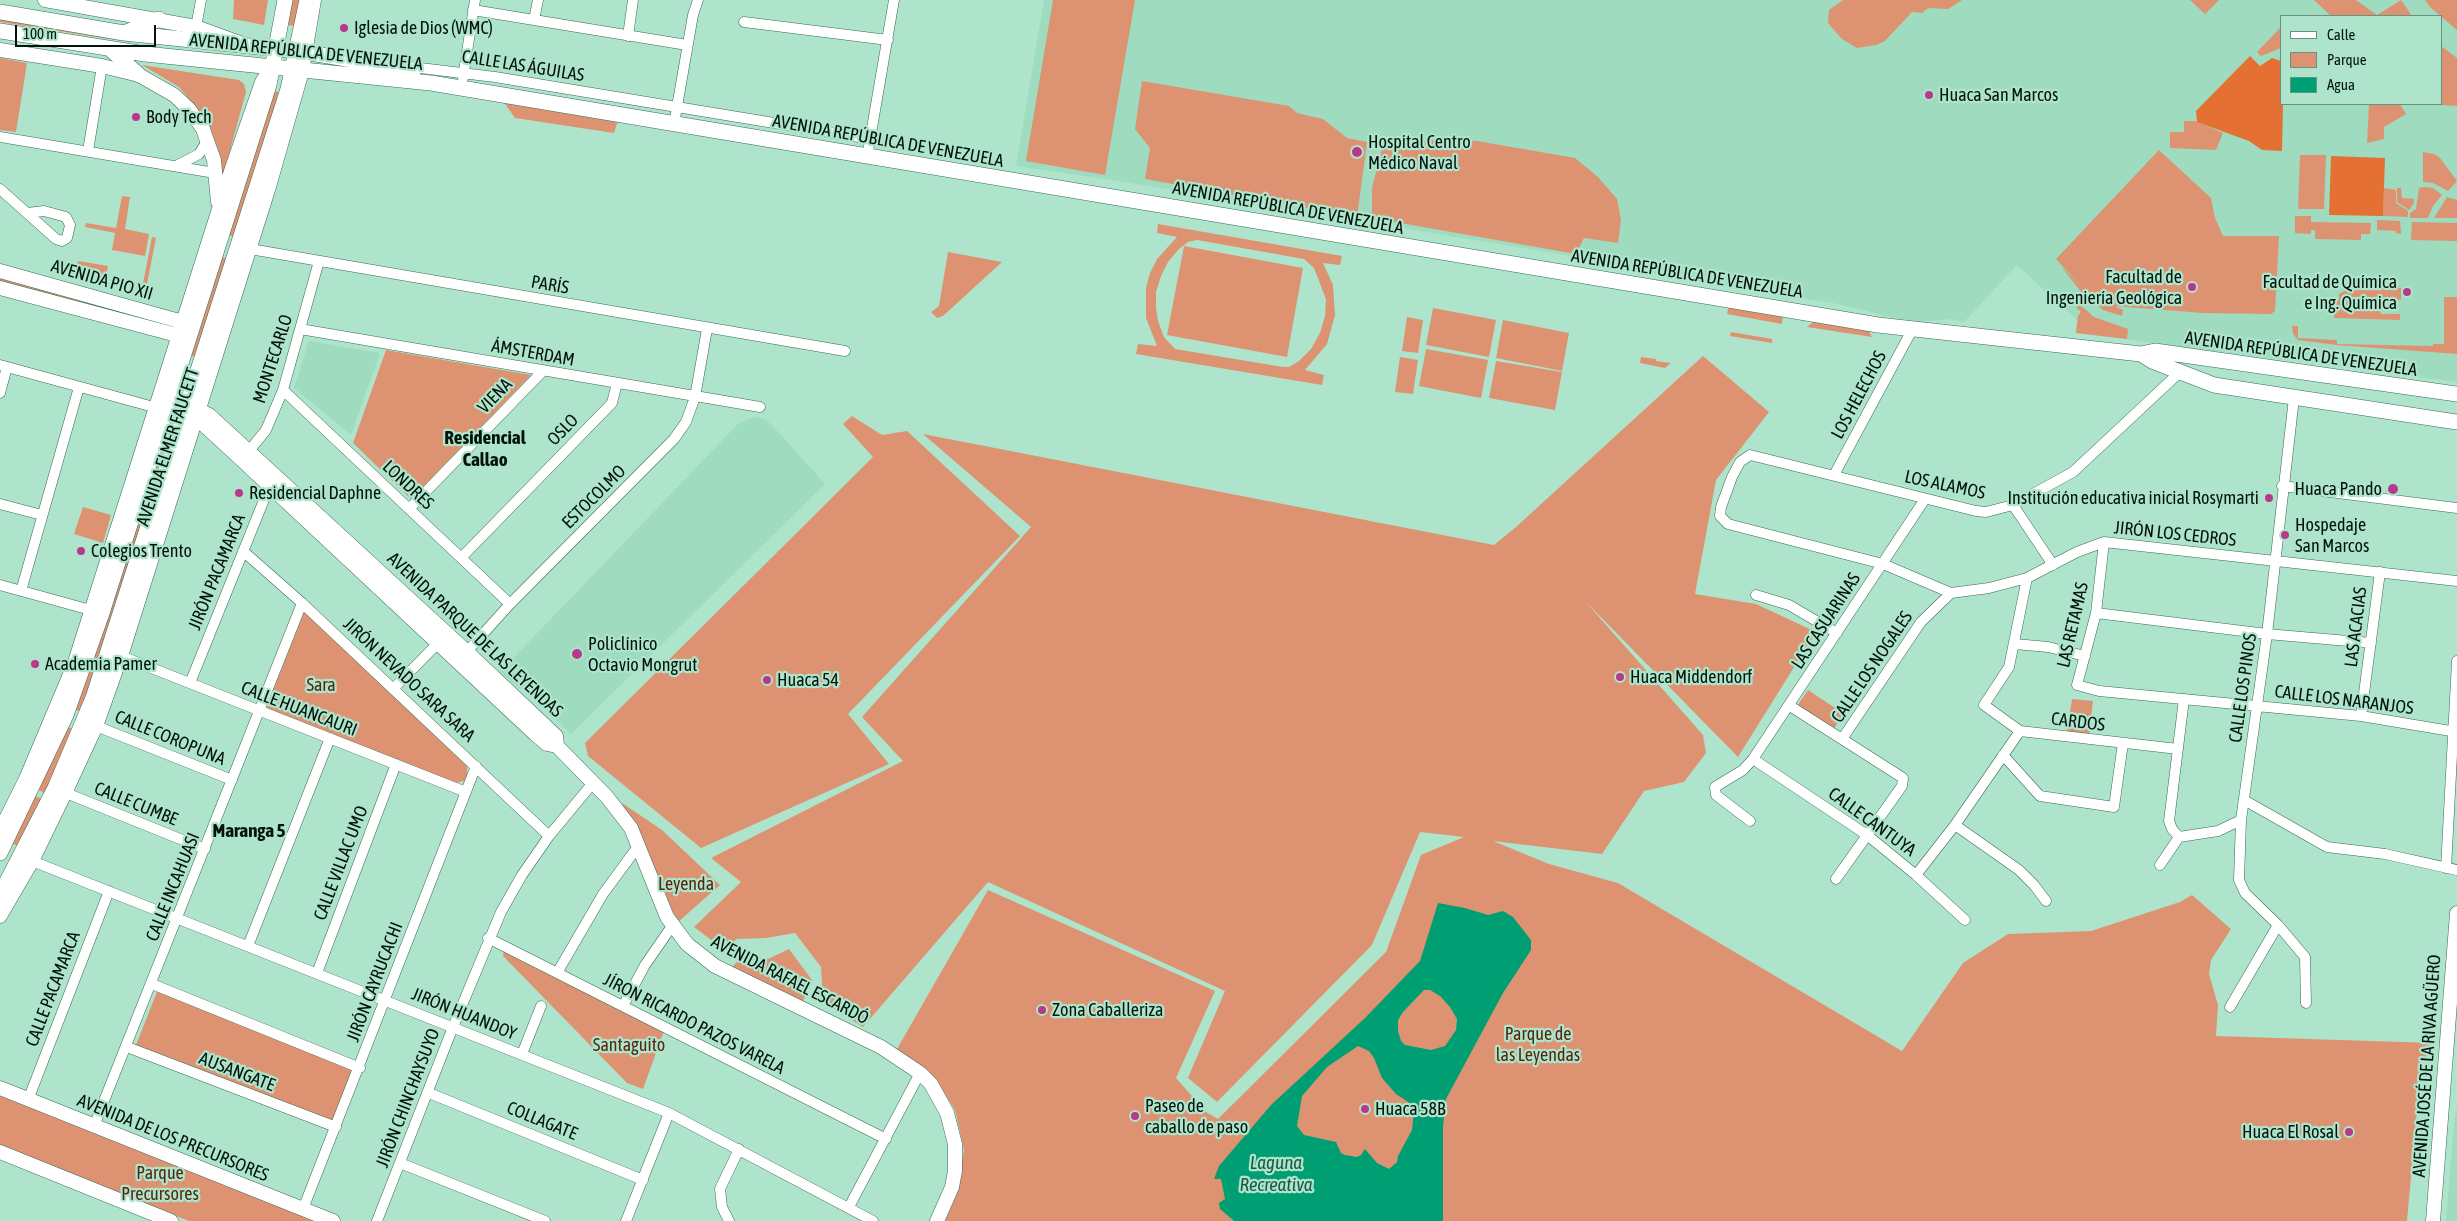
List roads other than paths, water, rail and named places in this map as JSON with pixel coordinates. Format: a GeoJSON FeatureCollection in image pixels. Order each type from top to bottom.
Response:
{"type":"FeatureCollection","features":[{"type":"Feature","properties":{"kind":"main road"},"geometry":{"type":"LineString","coordinates":[[45,0],[196,27],[243,44]]}},
{"type":"Feature","properties":{"kind":"main road","name":"AVENIDA ELMER FAUCETT"},"geometry":{"type":"LineString","coordinates":[[1,843],[61,713],[97,612],[170,380],[269,85],[284,0]]}},
{"type":"Feature","properties":{"kind":"main road","name":"AVENIDA ELMER FAUCETT"},"geometry":{"type":"LineString","coordinates":[[302,51],[307,0]]}},
{"type":"Feature","properties":{"kind":"main road","name":"AVENIDA ELMER FAUCETT"},"geometry":{"type":"LineString","coordinates":[[0,916],[60,791],[99,700],[192,412],[233,303],[261,214],[314,0]]}},
{"type":"Feature","properties":{"kind":"main road","name":"AVENIDA REPÚBLICA DE VENEZUELA"},"geometry":{"type":"LineString","coordinates":[[0,12],[124,33],[302,51],[364,62],[431,83]]}},
{"type":"Feature","properties":{"kind":"main road"},"geometry":{"type":"LineString","coordinates":[[124,33],[159,19]]}},
{"type":"Feature","properties":{"kind":"main road","name":"AVENIDA REPÚBLICA DE VENEZUELA"},"geometry":{"type":"LineString","coordinates":[[0,32],[145,54],[431,83],[1912,330],[2140,354],[2155,352],[2457,394]]}},
{"type":"Feature","properties":{"kind":"main road"},"geometry":{"type":"LineString","coordinates":[[145,54],[149,36]]}},
{"type":"Feature","properties":{"kind":"main road"},"geometry":{"type":"LineString","coordinates":[[110,49],[139,75],[174,95],[189,109],[207,141],[215,173],[218,212]]}},
{"type":"Feature","properties":{"kind":"main road"},"geometry":{"type":"LineString","coordinates":[[0,50],[102,66],[139,75]]}},
{"type":"Feature","properties":{"kind":"main road"},"geometry":{"type":"LineString","coordinates":[[271,68],[302,51]]}},
{"type":"Feature","properties":{"kind":"main road","name":"AVENIDA ELMER FAUCETT"},"geometry":{"type":"LineString","coordinates":[[186,335],[218,212],[262,82],[271,68]]}},
{"type":"Feature","properties":{"kind":"main road","name":"AVENIDA ELMER FAUCETT"},"geometry":{"type":"LineString","coordinates":[[99,700],[121,656],[192,412],[203,357],[245,224],[298,70]]}},
{"type":"Feature","properties":{"kind":"main road"},"geometry":{"type":"LineString","coordinates":[[245,224],[261,214]]}},
{"type":"Feature","properties":{"kind":"main road","name":"AVENIDA PIO XII"},"geometry":{"type":"LineString","coordinates":[[0,271],[186,335]]}},
{"type":"Feature","properties":{"kind":"main road"},"geometry":{"type":"LineString","coordinates":[[226,286],[233,303]]}},
{"type":"Feature","properties":{"kind":"main road","name":"AVENIDA PIO XII"},"geometry":{"type":"LineString","coordinates":[[0,288],[186,335]]}},
{"type":"Feature","properties":{"kind":"main road"},"geometry":{"type":"LineString","coordinates":[[186,335],[188,360],[196,363],[203,357]]}},
{"type":"Feature","properties":{"kind":"main road","name":"AVENIDA REPÚBLICA DE VENEZUELA"},"geometry":{"type":"LineString","coordinates":[[2140,354],[2209,384],[2457,422]]}},
{"type":"Feature","properties":{"kind":"main road"},"geometry":{"type":"LineString","coordinates":[[2230,363],[2225,365],[2220,375],[2230,388]]}},
{"type":"Feature","properties":{"kind":"main road","name":"AVENIDA PARQUE DE LAS LEYENDAS"},"geometry":{"type":"LineString","coordinates":[[192,412],[246,455],[442,639],[458,663],[547,744],[556,746],[556,736],[467,652],[442,639]]}},
{"type":"Feature","properties":{"kind":"main road"},"geometry":{"type":"LineString","coordinates":[[61,713],[90,724]]}},
{"type":"Feature","properties":{"kind":"main road","name":"AVENIDA RAFAEL ESCARDÓ"},"geometry":{"type":"LineString","coordinates":[[556,746],[621,813],[639,845],[672,926],[686,944],[715,966],[881,1047],[920,1073],[940,1098],[947,1113],[955,1144],[955,1171],[952,1187],[937,1221]]}},
{"type":"Feature","properties":{"kind":"main road"},"geometry":{"type":"LineString","coordinates":[[1,843],[27,858]]}},
{"type":"Feature","properties":{"kind":"main road","name":"AVENIDA ELMER FAUCETT"},"geometry":{"type":"LineString","coordinates":[[0,895],[27,858]]}},
{"type":"Feature","properties":{"kind":"main road","name":"AVENIDA JOSÉ DE LA RIVA AGÜERO"},"geometry":{"type":"LineString","coordinates":[[2433,1221],[2445,1093],[2452,1058],[2457,914]]}},
{"type":"Feature","properties":{"kind":"main road"},"geometry":{"type":"LineString","coordinates":[[2445,1093],[2457,1084]]}},
{"type":"Feature","properties":{"kind":"main road","name":"AVENIDA DE LOS PRECURSORES"},"geometry":{"type":"LineString","coordinates":[[0,1088],[333,1221]]}},
{"type":"Feature","properties":{"kind":"main road"},"geometry":{"type":"LineString","coordinates":[[0,1152],[169,1221]]}},
{"type":"Feature","properties":{"kind":"street"},"geometry":{"type":"LineString","coordinates":[[196,27],[201,0]]}},
{"type":"Feature","properties":{"kind":"street"},"geometry":{"type":"LineString","coordinates":[[534,20],[538,0]]}},
{"type":"Feature","properties":{"kind":"street"},"geometry":{"type":"LineString","coordinates":[[628,36],[633,0]]}},
{"type":"Feature","properties":{"kind":"street"},"geometry":{"type":"LineString","coordinates":[[674,124],[687,45],[698,0]]}},
{"type":"Feature","properties":{"kind":"street"},"geometry":{"type":"LineString","coordinates":[[867,157],[894,0]]}},
{"type":"Feature","properties":{"kind":"street"},"geometry":{"type":"LineString","coordinates":[[461,89],[474,5],[534,20],[687,45]]}},
{"type":"Feature","properties":{"kind":"street"},"geometry":{"type":"LineString","coordinates":[[744,22],[888,40]]}},
{"type":"Feature","properties":{"kind":"street","name":"CALLE LAS ÁGUILAS"},"geometry":{"type":"LineString","coordinates":[[364,62],[464,73],[871,138]]}},
{"type":"Feature","properties":{"kind":"street"},"geometry":{"type":"LineString","coordinates":[[88,151],[102,66]]}},
{"type":"Feature","properties":{"kind":"street"},"geometry":{"type":"LineString","coordinates":[[0,137],[215,173]]}},
{"type":"Feature","properties":{"kind":"street"},"geometry":{"type":"LineString","coordinates":[[177,166],[198,154],[207,141]]}},
{"type":"Feature","properties":{"kind":"street"},"geometry":{"type":"LineString","coordinates":[[0,189],[28,213]]}},
{"type":"Feature","properties":{"kind":"street","name":"PARÍS"},"geometry":{"type":"LineString","coordinates":[[250,249],[707,329],[845,351]]}},
{"type":"Feature","properties":{"kind":"street","name":"MONTECARLO"},"geometry":{"type":"LineString","coordinates":[[246,455],[266,430],[283,390],[319,262]]}},
{"type":"Feature","properties":{"kind":"street","name":"ÁMSTERDAM"},"geometry":{"type":"LineString","coordinates":[[300,329],[760,407]]}},
{"type":"Feature","properties":{"kind":"street","name":"ESTOCOLMO"},"geometry":{"type":"LineString","coordinates":[[458,663],[510,604],[674,439],[686,422],[695,397],[707,329]]}},
{"type":"Feature","properties":{"kind":"street","name":"LOS HELECHOS"},"geometry":{"type":"LineString","coordinates":[[1834,475],[1912,330]]}},
{"type":"Feature","properties":{"kind":"street"},"geometry":{"type":"LineString","coordinates":[[0,394],[4,366],[161,409]]}},
{"type":"Feature","properties":{"kind":"street","name":"VIENA"},"geometry":{"type":"LineString","coordinates":[[409,509],[543,371]]}},
{"type":"Feature","properties":{"kind":"street","name":"LOS ALAMOS"},"geometry":{"type":"LineString","coordinates":[[1883,564],[1728,524],[1720,516],[1723,500],[1737,467],[1742,460],[1750,455],[1979,512],[2012,505],[2073,472],[2180,372]]}},
{"type":"Feature","properties":{"kind":"street","name":"OSLO"},"geometry":{"type":"LineString","coordinates":[[461,558],[612,403],[617,383]]}},
{"type":"Feature","properties":{"kind":"street"},"geometry":{"type":"LineString","coordinates":[[22,591],[79,387]]}},
{"type":"Feature","properties":{"kind":"street","name":"LONDRES"},"geometry":{"type":"LineString","coordinates":[[283,390],[510,604]]}},
{"type":"Feature","properties":{"kind":"street","name":"CALLE LOS PINOS"},"geometry":{"type":"LineString","coordinates":[[2294,398],[2282,486],[2266,634],[2241,820],[2240,884],[2305,957],[2306,1003]]}},
{"type":"Feature","properties":{"kind":"street","name":"JIRÓN PACAMARCA"},"geometry":{"type":"LineString","coordinates":[[190,683],[272,480]]}},
{"type":"Feature","properties":{"kind":"street"},"geometry":{"type":"LineString","coordinates":[[2282,486],[2457,508]]}},
{"type":"Feature","properties":{"kind":"street","name":"LAS CASUARINAS"},"geometry":{"type":"LineString","coordinates":[[1750,821],[1716,795],[1715,790],[1718,785],[1743,770],[1754,759],[1925,498]]}},
{"type":"Feature","properties":{"kind":"street"},"geometry":{"type":"LineString","coordinates":[[0,504],[42,515]]}},
{"type":"Feature","properties":{"kind":"street"},"geometry":{"type":"LineString","coordinates":[[2012,505],[2053,565]]}},
{"type":"Feature","properties":{"kind":"street","name":"JIRÓN LOS CEDROS"},"geometry":{"type":"LineString","coordinates":[[1951,593],[1989,588],[2027,578],[2077,552],[2104,542],[2457,581]]}},
{"type":"Feature","properties":{"kind":"street","name":"LAS RETAMAS"},"geometry":{"type":"LineString","coordinates":[[2077,685],[2096,614],[2104,542]]}},
{"type":"Feature","properties":{"kind":"street","name":"JIRÓN NEVADO SARA SARA"},"geometry":{"type":"LineString","coordinates":[[243,551],[302,603],[549,836]]}},
{"type":"Feature","properties":{"kind":"street"},"geometry":{"type":"LineString","coordinates":[[1883,564],[1951,593]]}},
{"type":"Feature","properties":{"kind":"street","name":"LAS ACACIAS"},"geometry":{"type":"LineString","coordinates":[[2361,716],[2380,572]]}},
{"type":"Feature","properties":{"kind":"street"},"geometry":{"type":"LineString","coordinates":[[2027,578],[2015,644],[2048,646],[2085,656]]}},
{"type":"Feature","properties":{"kind":"street"},"geometry":{"type":"LineString","coordinates":[[1,588],[22,591],[97,612]]}},
{"type":"Feature","properties":{"kind":"street","name":"CALLE LOS NOGALES"},"geometry":{"type":"LineString","coordinates":[[1842,739],[1921,622],[1951,593]]}},
{"type":"Feature","properties":{"kind":"street"},"geometry":{"type":"LineString","coordinates":[[1756,595],[1793,606],[1837,633]]}},
{"type":"Feature","properties":{"kind":"street","name":"CALLE INCAHUASI"},"geometry":{"type":"LineString","coordinates":[[94,1126],[302,603]]}},
{"type":"Feature","properties":{"kind":"street"},"geometry":{"type":"LineString","coordinates":[[2096,614],[2266,634],[2371,643]]}},
{"type":"Feature","properties":{"kind":"street"},"geometry":{"type":"LineString","coordinates":[[393,689],[442,639]]}},
{"type":"Feature","properties":{"kind":"street","name":"CARDOS"},"geometry":{"type":"LineString","coordinates":[[2015,644],[2007,673],[1984,703],[1985,706],[2020,731],[2178,749]]}},
{"type":"Feature","properties":{"kind":"street","name":"CALLE HUANCAURI"},"geometry":{"type":"LineString","coordinates":[[121,656],[466,792]]}},
{"type":"Feature","properties":{"kind":"street"},"geometry":{"type":"LineString","coordinates":[[2244,800],[2327,847],[2384,854],[2452,869],[2457,661]]}},
{"type":"Feature","properties":{"kind":"street","name":"CALLE LOS NARANJOS"},"geometry":{"type":"LineString","coordinates":[[2077,685],[2099,691],[2361,716],[2455,732]]}},
{"type":"Feature","properties":{"kind":"street"},"geometry":{"type":"LineString","coordinates":[[2180,836],[2169,822],[2184,698]]}},
{"type":"Feature","properties":{"kind":"street"},"geometry":{"type":"LineString","coordinates":[[1790,706],[1902,778],[1902,786],[1836,879]]}},
{"type":"Feature","properties":{"kind":"street","name":"CALLE COROPUNA"},"geometry":{"type":"LineString","coordinates":[[90,724],[232,780]]}},
{"type":"Feature","properties":{"kind":"street"},"geometry":{"type":"LineString","coordinates":[[1916,875],[1955,826],[2020,731]]}},
{"type":"Feature","properties":{"kind":"street"},"geometry":{"type":"LineString","coordinates":[[248,946],[330,738]]}},
{"type":"Feature","properties":{"kind":"street"},"geometry":{"type":"LineString","coordinates":[[2003,755],[2040,796],[2118,808],[2123,743]]}},
{"type":"Feature","properties":{"kind":"street","name":"CALLE CANTUYA"},"geometry":{"type":"LineString","coordinates":[[1754,759],[1867,835],[1916,875],[1965,920]]}},
{"type":"Feature","properties":{"kind":"street","name":"CALLE VILLAC UMO"},"geometry":{"type":"LineString","coordinates":[[317,973],[396,764]]}},
{"type":"Feature","properties":{"kind":"street","name":"JIRÓN CAYRUCACHI"},"geometry":{"type":"LineString","coordinates":[[303,1209],[360,1068],[384,1000],[476,766]]}},
{"type":"Feature","properties":{"kind":"street","name":"JIRÓN CHINCHAYSUYO"},"geometry":{"type":"LineString","coordinates":[[377,1221],[429,1093],[488,938],[522,875],[549,836],[592,784]]}},
{"type":"Feature","properties":{"kind":"street","name":"CALLE CUMBE"},"geometry":{"type":"LineString","coordinates":[[60,791],[205,849]]}},
{"type":"Feature","properties":{"kind":"street"},"geometry":{"type":"LineString","coordinates":[[2160,865],[2180,836],[2218,831],[2241,820]]}},
{"type":"Feature","properties":{"kind":"street"},"geometry":{"type":"LineString","coordinates":[[1955,826],[2019,870],[2046,901]]}},
{"type":"Feature","properties":{"kind":"street"},"geometry":{"type":"LineString","coordinates":[[557,973],[591,914],[639,845]]}},
{"type":"Feature","properties":{"kind":"street","name":"JIRÓN HUANDOY"},"geometry":{"type":"LineString","coordinates":[[27,858],[669,1113],[873,1221]]}},
{"type":"Feature","properties":{"kind":"street","name":"CALLE PACAMARCA"},"geometry":{"type":"LineString","coordinates":[[28,1100],[109,891]]}},
{"type":"Feature","properties":{"kind":"street"},"geometry":{"type":"LineString","coordinates":[[2230,1007],[2278,925]]}},
{"type":"Feature","properties":{"kind":"street"},"geometry":{"type":"LineString","coordinates":[[623,1006],[645,965],[672,926]]}},
{"type":"Feature","properties":{"kind":"street","name":"JÍRON RICARDO PAZOS VARELA"},"geometry":{"type":"LineString","coordinates":[[488,938],[886,1139]]}},
{"type":"Feature","properties":{"kind":"street"},"geometry":{"type":"LineString","coordinates":[[152,984],[360,1068]]}},
{"type":"Feature","properties":{"kind":"street"},"geometry":{"type":"LineString","coordinates":[[522,1054],[541,1006]]}},
{"type":"Feature","properties":{"kind":"street","name":"AUSANGATE"},"geometry":{"type":"LineString","coordinates":[[127,1047],[336,1127]]}},
{"type":"Feature","properties":{"kind":"street"},"geometry":{"type":"LineString","coordinates":[[849,1207],[920,1073]]}},
{"type":"Feature","properties":{"kind":"street","name":"COLLAGATE"},"geometry":{"type":"LineString","coordinates":[[429,1093],[643,1180]]}},
{"type":"Feature","properties":{"kind":"street"},"geometry":{"type":"LineString","coordinates":[[626,1221],[669,1113]]}},
{"type":"Feature","properties":{"kind":"street"},"geometry":{"type":"LineString","coordinates":[[729,1221],[722,1207],[720,1189],[739,1149]]}},
{"type":"Feature","properties":{"kind":"street"},"geometry":{"type":"LineString","coordinates":[[400,1163],[545,1221]]}},
{"type":"Feature","properties":{"kind":"water","name":"Laguna Recreativa"},"geometry":{"type":"Polygon","coordinates":[[[1438,903],[1488,915],[1503,911],[1513,917],[1531,940],[1531,950],[1503,993],[1446,1099],[1443,1126],[1443,1221],[1234,1221],[1220,1209],[1219,1203],[1225,1199],[1221,1179],[1214,1179],[1219,1166],[1271,1105],[1365,1018],[1420,961],[1438,903]],[[1424,990],[1403,1012],[1398,1020],[1398,1031],[1401,1041],[1405,1045],[1431,1050],[1445,1046],[1456,1030],[1457,1019],[1450,1007],[1440,996],[1430,990],[1424,990]],[[1358,1046],[1327,1067],[1302,1096],[1297,1126],[1304,1135],[1336,1142],[1341,1153],[1345,1155],[1357,1157],[1365,1149],[1377,1163],[1389,1169],[1397,1162],[1398,1156],[1412,1130],[1414,1111],[1411,1104],[1396,1094],[1382,1078],[1369,1051],[1358,1046]]]}},
{"type":"Feature","properties":{"kind":"place","name":"Iglesia de Dios (WMC)"},"geometry":{"type":"Point","coordinates":[344,28]}},
{"type":"Feature","properties":{"kind":"place","name":"Huaca San Marcos"},"geometry":{"type":"Point","coordinates":[1929,95]}},
{"type":"Feature","properties":{"kind":"place","name":"Body Tech"},"geometry":{"type":"Point","coordinates":[136,117]}},
{"type":"Feature","properties":{"kind":"place","name":"Hospital Centro Médico Naval"},"geometry":{"type":"Point","coordinates":[1357,152]}},
{"type":"Feature","properties":{"kind":"place","name":"Facultad de Ingeniería Geológica"},"geometry":{"type":"Point","coordinates":[2192,287]}},
{"type":"Feature","properties":{"kind":"place","name":"Facultad de Química e Ing. Química"},"geometry":{"type":"Point","coordinates":[2407,292]}},
{"type":"Feature","properties":{"kind":"place","name":"Huaca Pando"},"geometry":{"type":"Point","coordinates":[2393,489]}},
{"type":"Feature","properties":{"kind":"place","name":"Residencial Daphne"},"geometry":{"type":"Point","coordinates":[239,493]}},
{"type":"Feature","properties":{"kind":"place","name":"Institución educativa inicial Rosymarti"},"geometry":{"type":"Point","coordinates":[2269,498]}},
{"type":"Feature","properties":{"kind":"place","name":"Hospedaje San Marcos"},"geometry":{"type":"Point","coordinates":[2285,535]}},
{"type":"Feature","properties":{"kind":"place","name":"Colegios Trento"},"geometry":{"type":"Point","coordinates":[81,551]}},
{"type":"Feature","properties":{"kind":"place","name":"Policlínico Octavio Mongrut"},"geometry":{"type":"Point","coordinates":[577,654]}},
{"type":"Feature","properties":{"kind":"place","name":"Academia Pamer"},"geometry":{"type":"Point","coordinates":[35,664]}},
{"type":"Feature","properties":{"kind":"place","name":"Huaca Middendorf"},"geometry":{"type":"Point","coordinates":[1620,677]}},
{"type":"Feature","properties":{"kind":"place","name":"Huaca 54"},"geometry":{"type":"Point","coordinates":[767,680]}},
{"type":"Feature","properties":{"kind":"place","name":"Zona Caballeriza"},"geometry":{"type":"Point","coordinates":[1042,1010]}},
{"type":"Feature","properties":{"kind":"place","name":"Huaca 58B"},"geometry":{"type":"Point","coordinates":[1365,1109]}},
{"type":"Feature","properties":{"kind":"place","name":"Paseo de caballo de paso"},"geometry":{"type":"Point","coordinates":[1135,1116]}},
{"type":"Feature","properties":{"kind":"place","name":"Huaca El Rosal"},"geometry":{"type":"Point","coordinates":[2349,1132]}},
{"type":"Feature","properties":{"kind":"district","name":"Residencial Callao"},"geometry":{"type":"Point","coordinates":[485,449]}},
{"type":"Feature","properties":{"kind":"district","name":"Maranga 5"},"geometry":{"type":"Point","coordinates":[249,831]}},
{"type":"Feature","properties":{"kind":"park label","name":"Sara"},"geometry":{"type":"Point","coordinates":[321,685]}},
{"type":"Feature","properties":{"kind":"park label","name":"Leyenda"},"geometry":{"type":"Point","coordinates":[686,884]}},
{"type":"Feature","properties":{"kind":"park label","name":"Parque de las Leyendas"},"geometry":{"type":"Point","coordinates":[1538,1044]}},
{"type":"Feature","properties":{"kind":"park label","name":"Santaguito"},"geometry":{"type":"Point","coordinates":[629,1045]}},
{"type":"Feature","properties":{"kind":"park label","name":"Parque Precursores"},"geometry":{"type":"Point","coordinates":[160,1183]}}]}
